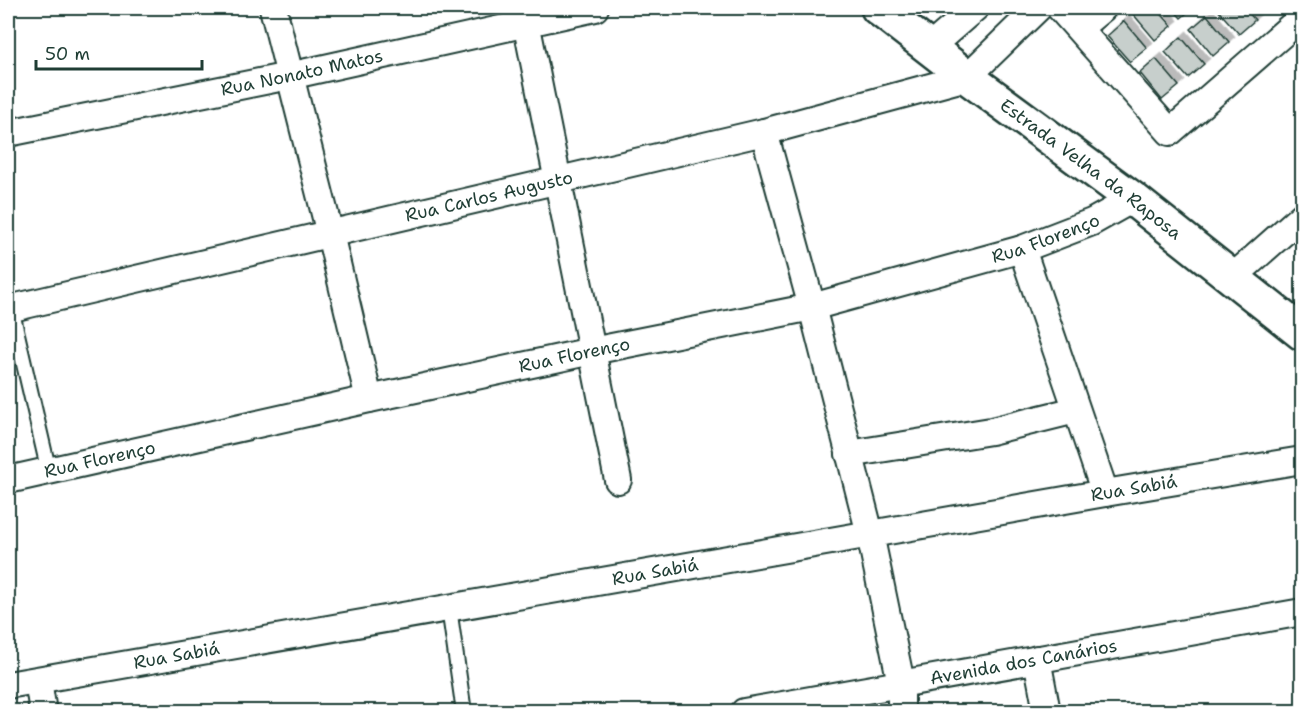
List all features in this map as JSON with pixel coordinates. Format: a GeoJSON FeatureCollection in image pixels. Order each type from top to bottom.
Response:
{"type":"FeatureCollection","features":[{"type":"Feature","properties":{"kind":"street"},"geometry":{"type":"LineString","coordinates":[[273,8],[369,399]]}},
{"type":"Feature","properties":{"kind":"street","name":"Rua Nonato Matos"},"geometry":{"type":"LineString","coordinates":[[8,133],[289,76],[595,8]]}},
{"type":"Feature","properties":{"kind":"street","name":"Estrada Velha da Raposa"},"geometry":{"type":"LineString","coordinates":[[878,8],[967,77],[1133,199],[1302,333]]}},
{"type":"Feature","properties":{"kind":"street"},"geometry":{"type":"LineString","coordinates":[[930,47],[975,8]]}},
{"type":"Feature","properties":{"kind":"street"},"geometry":{"type":"LineString","coordinates":[[967,77],[1038,8]]}},
{"type":"Feature","properties":{"kind":"street"},"geometry":{"type":"LineString","coordinates":[[1060,8],[1170,132],[1302,17]]}},
{"type":"Feature","properties":{"kind":"street"},"geometry":{"type":"LineString","coordinates":[[1079,28],[1103,8]]}},
{"type":"Feature","properties":{"kind":"street"},"geometry":{"type":"LineString","coordinates":[[526,22],[618,480]]}},
{"type":"Feature","properties":{"kind":"street","name":"Rua Carlos Augusto"},"geometry":{"type":"LineString","coordinates":[[9,309],[764,132],[967,77]]}},
{"type":"Feature","properties":{"kind":"street"},"geometry":{"type":"LineString","coordinates":[[764,132],[870,534],[901,684],[901,711]]}},
{"type":"Feature","properties":{"kind":"street","name":"Rua Florenço"},"geometry":{"type":"LineString","coordinates":[[8,480],[592,351],[812,307],[1022,249],[1092,222],[1133,199]]}},
{"type":"Feature","properties":{"kind":"street"},"geometry":{"type":"LineString","coordinates":[[1233,277],[1302,216]]}},
{"type":"Feature","properties":{"kind":"street"},"geometry":{"type":"LineString","coordinates":[[1022,249],[1105,493]]}},
{"type":"Feature","properties":{"kind":"street"},"geometry":{"type":"LineString","coordinates":[[849,454],[991,431],[1076,410]]}},
{"type":"Feature","properties":{"kind":"street","name":"Rua Sabiá"},"geometry":{"type":"LineString","coordinates":[[8,685],[1302,460]]}},
{"type":"Feature","properties":{"kind":"street","name":"Avenida dos Canários"},"geometry":{"type":"LineString","coordinates":[[744,711],[1302,612]]}},
{"type":"Feature","properties":{"kind":"street"},"geometry":{"type":"LineString","coordinates":[[1037,659],[1047,711]]}},
{"type":"Feature","properties":{"kind":"street"},"geometry":{"type":"LineString","coordinates":[[38,680],[44,711]]}},
{"type":"Feature","properties":{"kind":"lane"},"geometry":{"type":"LineString","coordinates":[[9,309],[49,472]]}},
{"type":"Feature","properties":{"kind":"lane"},"geometry":{"type":"LineString","coordinates":[[449,608],[464,711]]}},
{"type":"Feature","properties":{"kind":"building"},"geometry":{"type":"Polygon","coordinates":[[[1140,8],[1156,8],[1172,26],[1155,40],[1133,14],[1140,8]]]}},
{"type":"Feature","properties":{"kind":"building"},"geometry":{"type":"Polygon","coordinates":[[[1172,8],[1193,8],[1181,18],[1172,8]]]}},
{"type":"Feature","properties":{"kind":"building"},"geometry":{"type":"Polygon","coordinates":[[[1216,8],[1244,8],[1255,20],[1239,34],[1216,8]]]}},
{"type":"Feature","properties":{"kind":"building"},"geometry":{"type":"Polygon","coordinates":[[[1207,15],[1229,42],[1213,56],[1191,29],[1207,15]]]}},
{"type":"Feature","properties":{"kind":"building"},"geometry":{"type":"Polygon","coordinates":[[[1124,21],[1147,48],[1130,62],[1107,36],[1124,21]]]}},
{"type":"Feature","properties":{"kind":"building"},"geometry":{"type":"Polygon","coordinates":[[[1181,37],[1204,64],[1188,78],[1165,52],[1181,37]]]}},
{"type":"Feature","properties":{"kind":"building"},"geometry":{"type":"Polygon","coordinates":[[[1156,59],[1179,86],[1162,100],[1140,73],[1156,59]]]}}]}
